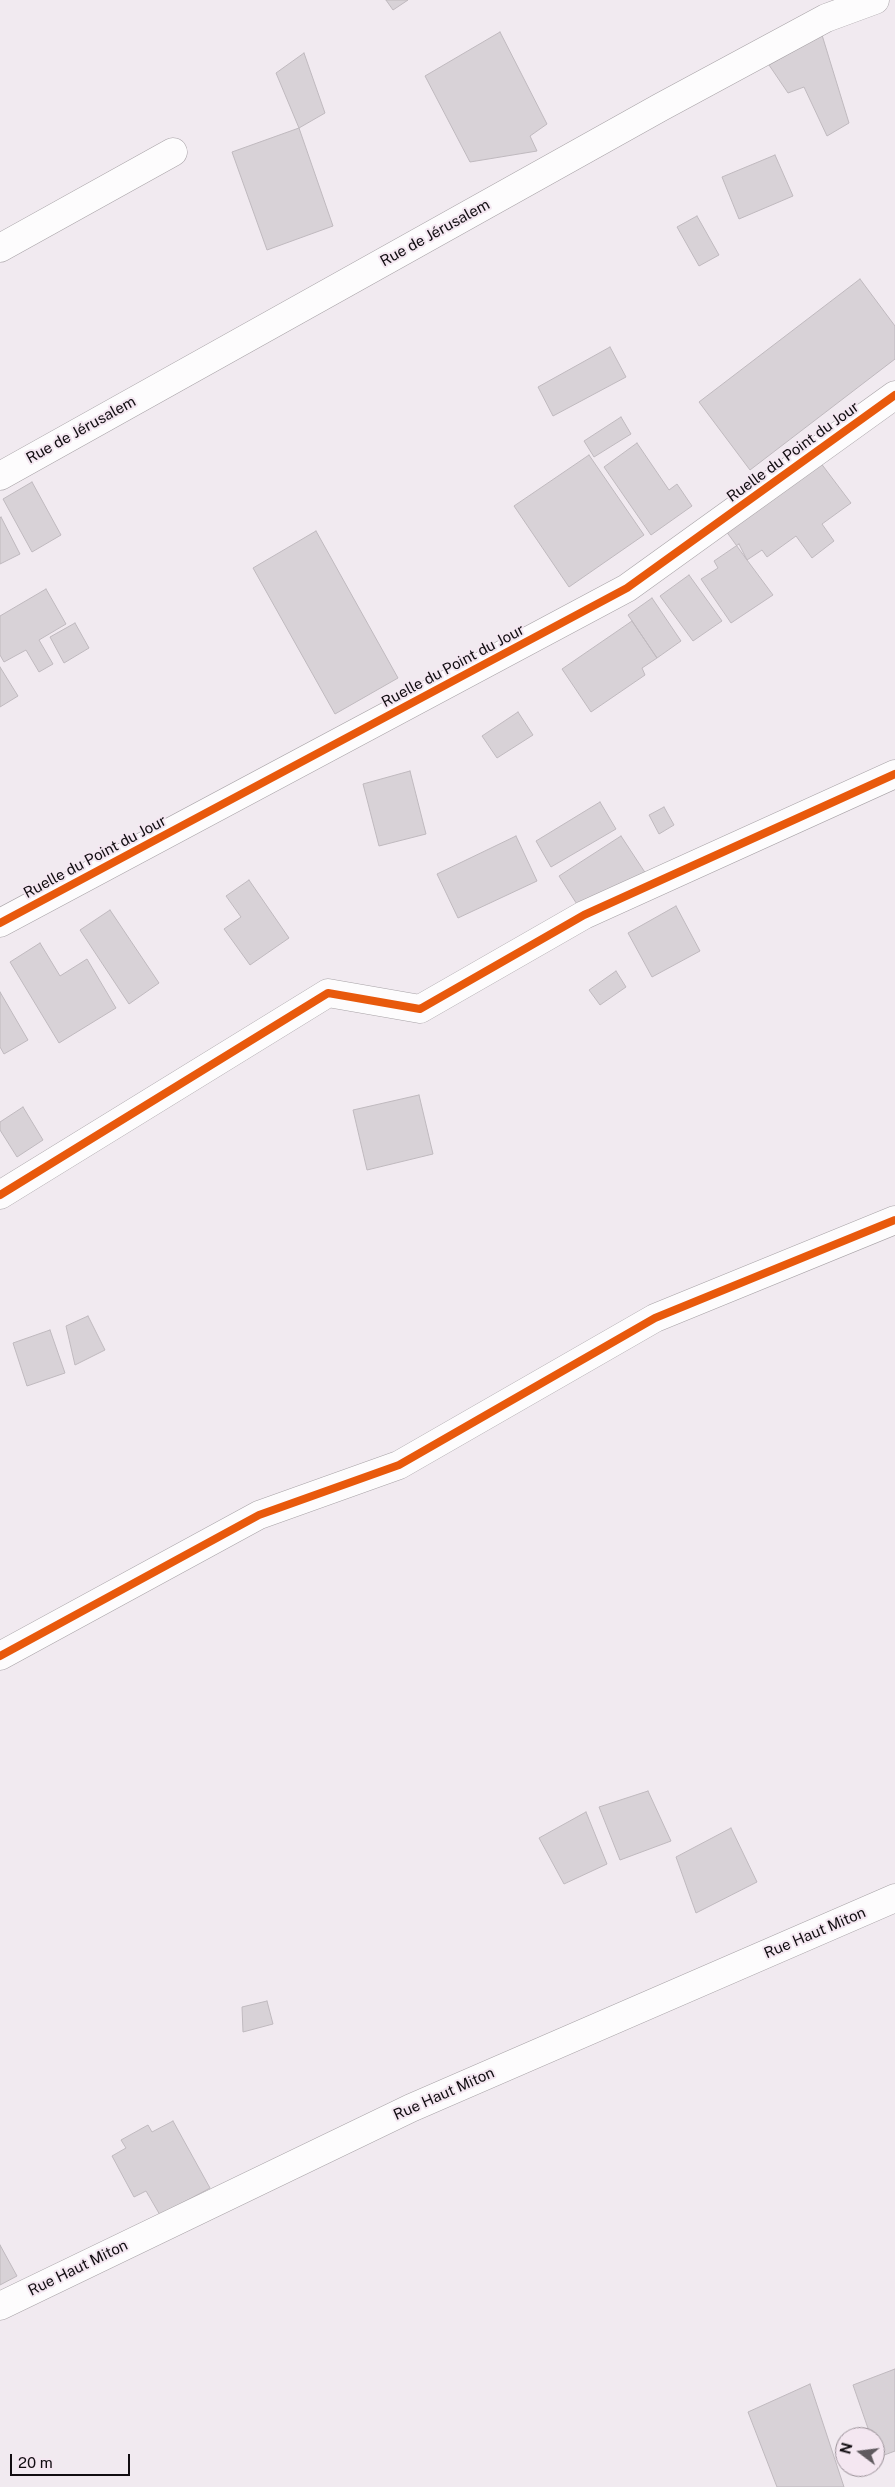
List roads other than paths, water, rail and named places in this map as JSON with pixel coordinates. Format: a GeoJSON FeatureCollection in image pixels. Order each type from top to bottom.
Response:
{"type":"FeatureCollection","features":[{"type":"Feature","properties":{"kind":"street","name":"Rue de Jérusalem"},"geometry":{"type":"LineString","coordinates":[[0,476],[826,18],[875,0]]}},
{"type":"Feature","properties":{"kind":"street"},"geometry":{"type":"LineString","coordinates":[[0,248],[173,152]]}},
{"type":"Feature","properties":{"kind":"street","name":"Ruelle du Point du Jour"},"geometry":{"type":"LineString","coordinates":[[0,924],[628,588],[895,395]]}},
{"type":"Feature","properties":{"kind":"street"},"geometry":{"type":"LineString","coordinates":[[0,1195],[328,993],[420,1009],[584,916],[895,774]]}},
{"type":"Feature","properties":{"kind":"street"},"geometry":{"type":"LineString","coordinates":[[0,1656],[259,1515],[399,1465],[655,1318],[895,1220]]}},
{"type":"Feature","properties":{"kind":"street","name":"Rue Haut Miton"},"geometry":{"type":"LineString","coordinates":[[0,2306],[411,2108],[895,1898]]}}]}
